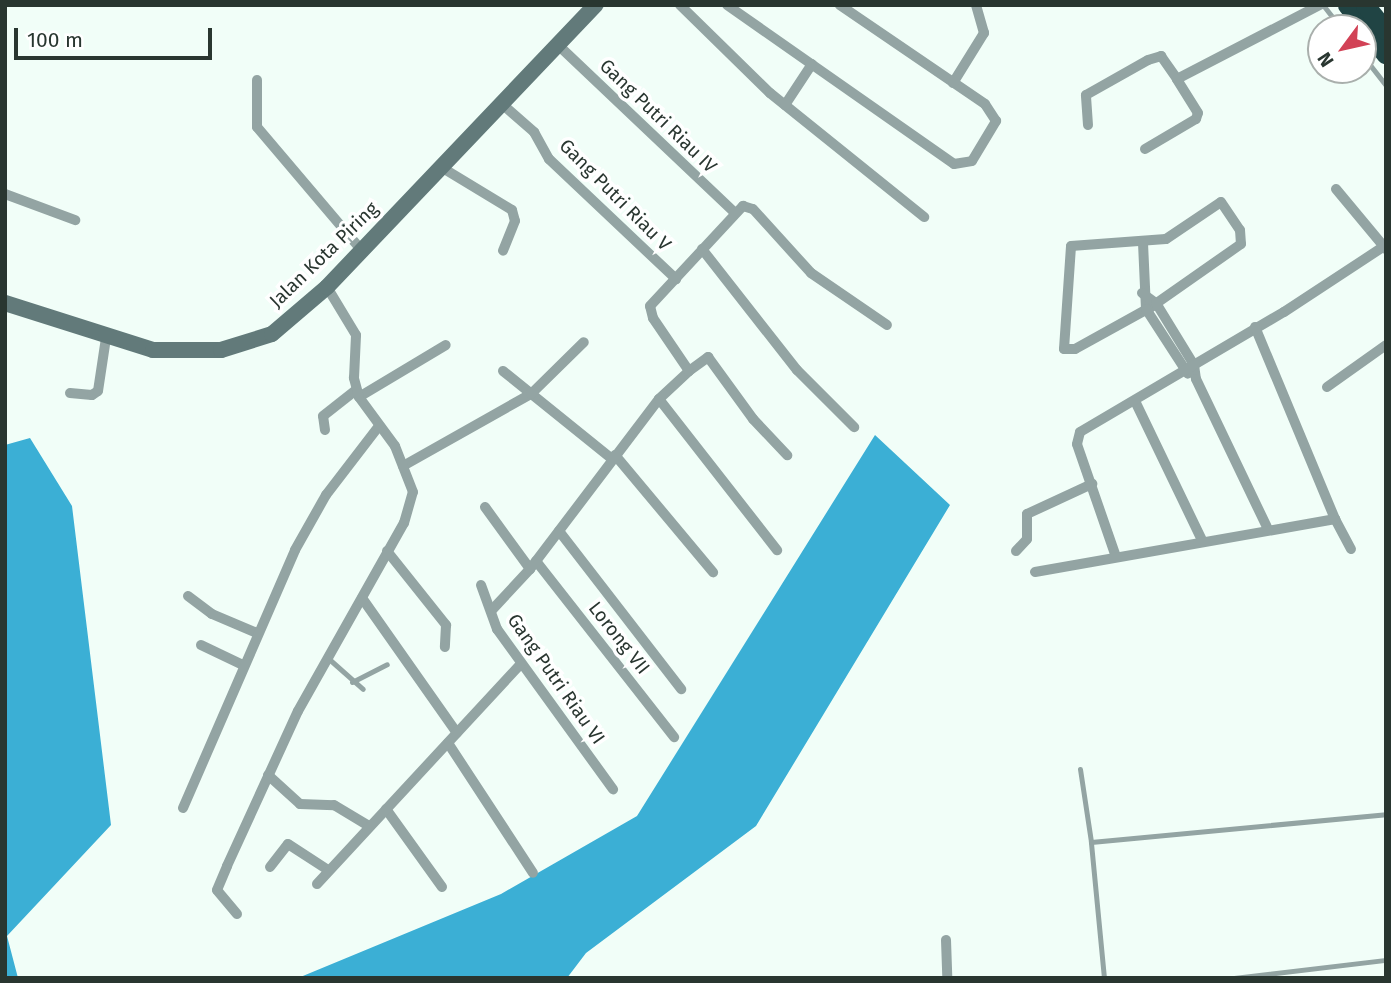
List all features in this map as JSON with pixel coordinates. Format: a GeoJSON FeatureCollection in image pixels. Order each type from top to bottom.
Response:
{"type":"FeatureCollection","features":[{"type":"Feature","properties":{"kind":"highway"},"geometry":{"type":"LineString","coordinates":[[1347,5],[1386,55]]}},
{"type":"Feature","properties":{"kind":"highway"},"geometry":{"type":"LineString","coordinates":[[1365,5],[1386,31]]}},
{"type":"Feature","properties":{"kind":"street","name":"Jalan Kota Piring"},"geometry":{"type":"LineString","coordinates":[[5,303],[106,338],[153,350],[240,347],[272,334],[327,287],[596,5]]}},
{"type":"Feature","properties":{"kind":"street"},"geometry":{"type":"LineString","coordinates":[[680,5],[785,105],[924,216]]}},
{"type":"Feature","properties":{"kind":"street"},"geometry":{"type":"LineString","coordinates":[[727,5],[961,165],[972,161],[996,121],[985,104],[840,5]]}},
{"type":"Feature","properties":{"kind":"street"},"geometry":{"type":"LineString","coordinates":[[953,83],[984,33],[976,5]]}},
{"type":"Feature","properties":{"kind":"street"},"geometry":{"type":"LineString","coordinates":[[1177,79],[1321,5]]}},
{"type":"Feature","properties":{"kind":"street","name":"Gang Putri Riau IV"},"geometry":{"type":"LineString","coordinates":[[557,44],[735,213]]}},
{"type":"Feature","properties":{"kind":"street"},"geometry":{"type":"LineString","coordinates":[[1088,125],[1086,95],[1148,60],[1161,56],[1198,113],[1196,118],[1145,149]]}},
{"type":"Feature","properties":{"kind":"street"},"geometry":{"type":"LineString","coordinates":[[785,105],[812,64]]}},
{"type":"Feature","properties":{"kind":"street"},"geometry":{"type":"LineString","coordinates":[[257,80],[257,127],[362,251]]}},
{"type":"Feature","properties":{"kind":"street","name":"Gang Putri Riau V"},"geometry":{"type":"LineString","coordinates":[[502,104],[534,132],[549,159],[676,279]]}},
{"type":"Feature","properties":{"kind":"street"},"geometry":{"type":"LineString","coordinates":[[441,167],[512,210],[515,221],[503,251]]}},
{"type":"Feature","properties":{"kind":"street"},"geometry":{"type":"LineString","coordinates":[[1115,554],[1078,436],[1385,247],[1336,189]]}},
{"type":"Feature","properties":{"kind":"street"},"geometry":{"type":"LineString","coordinates":[[5,194],[75,220]]}},
{"type":"Feature","properties":{"kind":"street"},"geometry":{"type":"LineString","coordinates":[[1221,202],[1242,236],[1231,252],[1151,306],[1075,349],[1062,345],[1068,249],[1076,244],[1143,243],[1177,234],[1221,202]]}},
{"type":"Feature","properties":{"kind":"street"},"geometry":{"type":"LineString","coordinates":[[689,371],[650,309],[743,206],[753,209],[811,273],[887,325]]}},
{"type":"Feature","properties":{"kind":"street"},"geometry":{"type":"LineString","coordinates":[[1143,243],[1142,293],[1196,379],[1268,529]]}},
{"type":"Feature","properties":{"kind":"street"},"geometry":{"type":"LineString","coordinates":[[702,249],[797,370],[854,427]]}},
{"type":"Feature","properties":{"kind":"street"},"geometry":{"type":"LineString","coordinates":[[237,914],[217,890],[268,775],[328,657],[410,510],[413,492],[395,446],[357,393],[356,335],[327,287]]}},
{"type":"Feature","properties":{"kind":"street"},"geometry":{"type":"LineString","coordinates":[[1255,327],[1335,519],[1351,549]]}},
{"type":"Feature","properties":{"kind":"street"},"geometry":{"type":"LineString","coordinates":[[71,393],[92,395],[98,391],[106,338]]}},
{"type":"Feature","properties":{"kind":"street"},"geometry":{"type":"LineString","coordinates":[[402,466],[531,394],[584,342]]}},
{"type":"Feature","properties":{"kind":"street"},"geometry":{"type":"LineString","coordinates":[[325,430],[323,416],[357,393],[446,345]]}},
{"type":"Feature","properties":{"kind":"street"},"geometry":{"type":"LineString","coordinates":[[1327,387],[1386,345]]}},
{"type":"Feature","properties":{"kind":"street"},"geometry":{"type":"LineString","coordinates":[[491,611],[533,565],[659,399],[708,357],[753,419],[787,455]]}},
{"type":"Feature","properties":{"kind":"street"},"geometry":{"type":"LineString","coordinates":[[503,371],[613,457],[713,572]]}},
{"type":"Feature","properties":{"kind":"street"},"geometry":{"type":"LineString","coordinates":[[659,399],[778,550]]}},
{"type":"Feature","properties":{"kind":"street"},"geometry":{"type":"LineString","coordinates":[[1135,401],[1202,540]]}},
{"type":"Feature","properties":{"kind":"street"},"geometry":{"type":"LineString","coordinates":[[183,808],[222,727],[257,633],[326,495],[379,426]]}},
{"type":"Feature","properties":{"kind":"street"},"geometry":{"type":"LineString","coordinates":[[1016,551],[1027,539],[1027,514],[1092,484]]}},
{"type":"Feature","properties":{"kind":"street","name":"Lorong VII"},"geometry":{"type":"LineString","coordinates":[[485,507],[674,737]]}},
{"type":"Feature","properties":{"kind":"street"},"geometry":{"type":"LineString","coordinates":[[1035,572],[1115,554],[1335,519]]}},
{"type":"Feature","properties":{"kind":"street"},"geometry":{"type":"LineString","coordinates":[[559,531],[681,689]]}},
{"type":"Feature","properties":{"kind":"street"},"geometry":{"type":"LineString","coordinates":[[387,551],[446,625],[445,647]]}},
{"type":"Feature","properties":{"kind":"street","name":"Gang Putri Riau VI"},"geometry":{"type":"LineString","coordinates":[[481,584],[497,629],[520,665],[613,789]]}},
{"type":"Feature","properties":{"kind":"street"},"geometry":{"type":"LineString","coordinates":[[188,596],[212,614],[257,633]]}},
{"type":"Feature","properties":{"kind":"street"},"geometry":{"type":"LineString","coordinates":[[362,598],[457,733]]}},
{"type":"Feature","properties":{"kind":"street"},"geometry":{"type":"LineString","coordinates":[[201,645],[243,665]]}},
{"type":"Feature","properties":{"kind":"street"},"geometry":{"type":"LineString","coordinates":[[317,884],[520,665]]}},
{"type":"Feature","properties":{"kind":"street"},"geometry":{"type":"LineString","coordinates":[[448,743],[533,873]]}},
{"type":"Feature","properties":{"kind":"street"},"geometry":{"type":"LineString","coordinates":[[268,775],[300,804],[334,805],[369,826]]}},
{"type":"Feature","properties":{"kind":"street"},"geometry":{"type":"LineString","coordinates":[[386,809],[442,887]]}},
{"type":"Feature","properties":{"kind":"street"},"geometry":{"type":"LineString","coordinates":[[270,867],[288,844],[328,870]]}},
{"type":"Feature","properties":{"kind":"street"},"geometry":{"type":"LineString","coordinates":[[946,940],[947,978]]}},
{"type":"Feature","properties":{"kind":"lane"},"geometry":{"type":"LineString","coordinates":[[328,657],[363,689]]}},
{"type":"Feature","properties":{"kind":"lane"},"geometry":{"type":"LineString","coordinates":[[352,681],[387,664]]}},
{"type":"Feature","properties":{"kind":"lane"},"geometry":{"type":"LineString","coordinates":[[1080,769],[1091,842],[1104,978]]}},
{"type":"Feature","properties":{"kind":"lane"},"geometry":{"type":"LineString","coordinates":[[1091,842],[1386,814]]}},
{"type":"Feature","properties":{"kind":"lane"},"geometry":{"type":"LineString","coordinates":[[1234,978],[1386,960]]}},
{"type":"Feature","properties":{"kind":"water"},"geometry":{"type":"Polygon","coordinates":[[[875,435],[950,505],[756,826],[586,953],[567,978],[298,978],[501,894],[637,816],[875,435]]]}},
{"type":"Feature","properties":{"kind":"water"},"geometry":{"type":"Polygon","coordinates":[[[30,438],[72,506],[111,825],[7,936],[18,978],[5,978],[5,445],[30,438]]]}}]}
